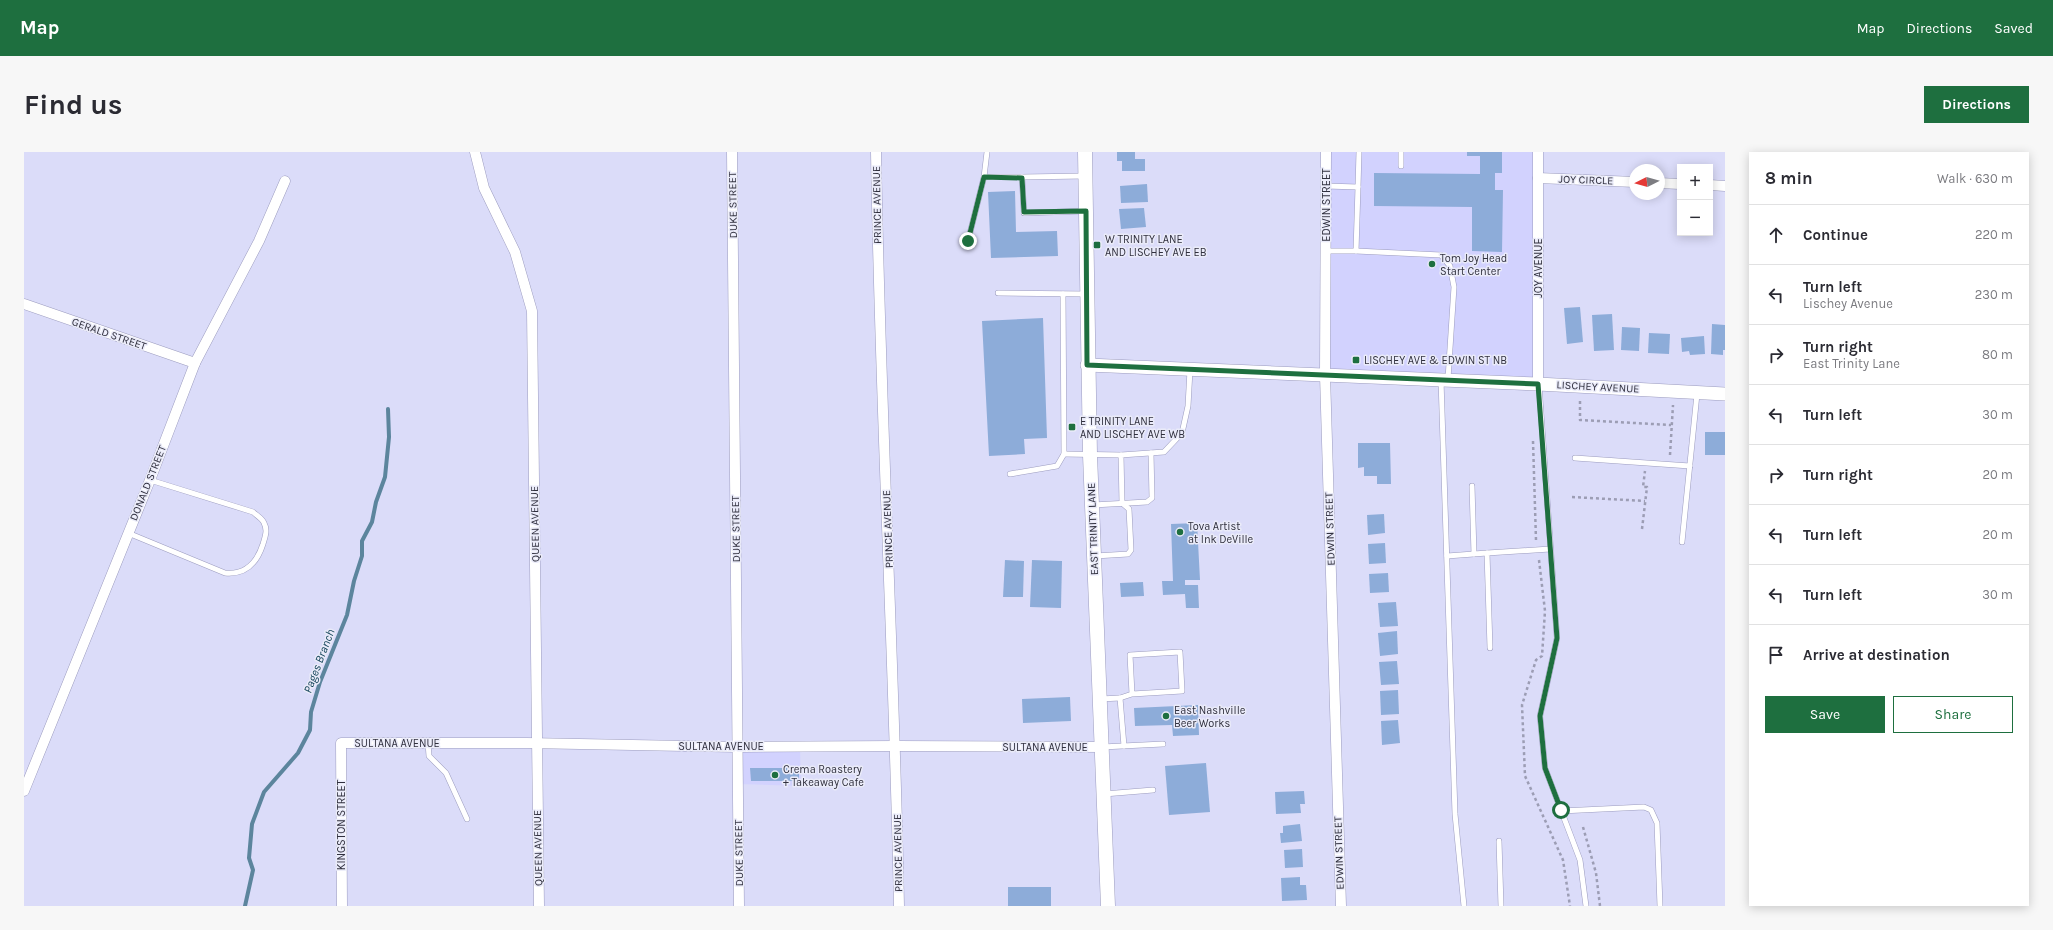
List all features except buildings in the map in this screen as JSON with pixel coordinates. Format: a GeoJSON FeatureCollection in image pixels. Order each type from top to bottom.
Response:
{"type":"FeatureCollection","features":[{"type":"Feature","properties":{"kind":"main road","name":"EAST TRINITY LANE"},"geometry":{"type":"LineString","coordinates":[[1085,152],[1087,365],[1108,906]]}},
{"type":"Feature","properties":{"kind":"street","name":"QUEEN AVENUE"},"geometry":{"type":"LineString","coordinates":[[475,152],[484,188],[515,252],[532,311],[539,906]]}},
{"type":"Feature","properties":{"kind":"street","name":"DUKE STREET"},"geometry":{"type":"LineString","coordinates":[[732,152],[739,906]]}},
{"type":"Feature","properties":{"kind":"street","name":"PRINCE AVENUE"},"geometry":{"type":"LineString","coordinates":[[876,152],[878,273],[896,746],[899,906]]}},
{"type":"Feature","properties":{"kind":"street","name":"EDWIN STREET"},"geometry":{"type":"LineString","coordinates":[[1326,152],[1325,375],[1341,906]]}},
{"type":"Feature","properties":{"kind":"street","name":"JOY AVENUE"},"geometry":{"type":"LineString","coordinates":[[1538,152],[1538,384]]}},
{"type":"Feature","properties":{"kind":"street","name":"JOY CIRCLE"},"geometry":{"type":"LineString","coordinates":[[1538,178],[1629,182]]}},
{"type":"Feature","properties":{"kind":"street","name":"DONALD STREET"},"geometry":{"type":"LineString","coordinates":[[24,791],[150,480],[195,364],[260,241],[285,180]]}},
{"type":"Feature","properties":{"kind":"street"},"geometry":{"type":"LineString","coordinates":[[1665,183],[1677,184]]}},
{"type":"Feature","properties":{"kind":"street"},"geometry":{"type":"LineString","coordinates":[[1713,185],[1725,186]]}},
{"type":"Feature","properties":{"kind":"street","name":"GERALD STREET"},"geometry":{"type":"LineString","coordinates":[[24,304],[195,364]]}},
{"type":"Feature","properties":{"kind":"street","name":"LISCHEY AVENUE"},"geometry":{"type":"LineString","coordinates":[[1087,365],[1538,384],[1725,394]]}},
{"type":"Feature","properties":{"kind":"street","name":"SULTANA AVENUE"},"geometry":{"type":"LineString","coordinates":[[341,743],[538,743],[738,747],[1101,747]]}},
{"type":"Feature","properties":{"kind":"street","name":"KINGSTON STREET"},"geometry":{"type":"LineString","coordinates":[[341,743],[342,906]]}},
{"type":"Feature","properties":{"kind":"lane"},"geometry":{"type":"LineString","coordinates":[[968,241],[984,177],[987,152]]}},
{"type":"Feature","properties":{"kind":"lane"},"geometry":{"type":"LineString","coordinates":[[1356,251],[1359,152]]}},
{"type":"Feature","properties":{"kind":"lane"},"geometry":{"type":"LineString","coordinates":[[1401,152],[1401,166]]}},
{"type":"Feature","properties":{"kind":"lane"},"geometry":{"type":"LineString","coordinates":[[984,177],[1022,178],[1085,176]]}},
{"type":"Feature","properties":{"kind":"lane"},"geometry":{"type":"LineString","coordinates":[[1022,178],[1024,212],[1086,211]]}},
{"type":"Feature","properties":{"kind":"lane"},"geometry":{"type":"LineString","coordinates":[[1326,186],[1358,187]]}},
{"type":"Feature","properties":{"kind":"lane"},"geometry":{"type":"LineString","coordinates":[[1326,251],[1441,255],[1450,266],[1454,288],[1444,380],[1447,556],[1455,814],[1464,906]]}},
{"type":"Feature","properties":{"kind":"lane"},"geometry":{"type":"LineString","coordinates":[[998,293],[1087,294]]}},
{"type":"Feature","properties":{"kind":"lane"},"geometry":{"type":"LineString","coordinates":[[1010,474],[1057,466],[1064,454],[1063,294]]}},
{"type":"Feature","properties":{"kind":"lane"},"geometry":{"type":"LineString","coordinates":[[1064,454],[1121,455],[1164,452],[1182,433],[1188,406],[1190,370]]}},
{"type":"Feature","properties":{"kind":"lane"},"geometry":{"type":"LineString","coordinates":[[1538,384],[1557,638],[1540,716],[1545,768],[1580,860],[1586,906]]}},
{"type":"Feature","properties":{"kind":"lane"},"geometry":{"type":"LineString","coordinates":[[1682,542],[1697,393]]}},
{"type":"Feature","properties":{"kind":"lane"},"geometry":{"type":"LineString","coordinates":[[1092,505],[1147,502],[1152,498],[1151,453]]}},
{"type":"Feature","properties":{"kind":"lane"},"geometry":{"type":"LineString","coordinates":[[1094,556],[1128,554],[1131,550],[1129,509],[1122,503],[1121,455]]}},
{"type":"Feature","properties":{"kind":"lane"},"geometry":{"type":"LineString","coordinates":[[1574,458],[1690,466]]}},
{"type":"Feature","properties":{"kind":"lane"},"geometry":{"type":"LineString","coordinates":[[128,533],[225,573],[234,574],[251,567],[260,552],[267,533],[264,522],[253,512],[150,480]]}},
{"type":"Feature","properties":{"kind":"lane"},"geometry":{"type":"LineString","coordinates":[[1472,486],[1474,554]]}},
{"type":"Feature","properties":{"kind":"lane"},"geometry":{"type":"LineString","coordinates":[[1447,556],[1550,550]]}},
{"type":"Feature","properties":{"kind":"lane"},"geometry":{"type":"LineString","coordinates":[[1487,553],[1490,648]]}},
{"type":"Feature","properties":{"kind":"lane"},"geometry":{"type":"LineString","coordinates":[[1099,699],[1120,698],[1132,694],[1182,691],[1180,652],[1130,655],[1132,694]]}},
{"type":"Feature","properties":{"kind":"lane"},"geometry":{"type":"LineString","coordinates":[[1120,698],[1124,746]]}},
{"type":"Feature","properties":{"kind":"lane"},"geometry":{"type":"LineString","coordinates":[[428,743],[430,756],[446,773],[467,819]]}},
{"type":"Feature","properties":{"kind":"lane"},"geometry":{"type":"LineString","coordinates":[[1101,747],[1163,744]]}},
{"type":"Feature","properties":{"kind":"lane"},"geometry":{"type":"LineString","coordinates":[[1104,794],[1153,790]]}},
{"type":"Feature","properties":{"kind":"lane"},"geometry":{"type":"LineString","coordinates":[[1561,810],[1644,807],[1651,810],[1657,823],[1660,906]]}},
{"type":"Feature","properties":{"kind":"lane"},"geometry":{"type":"LineString","coordinates":[[1499,841],[1501,906]]}},
{"type":"Feature","properties":{"kind":"path"},"geometry":{"type":"LineString","coordinates":[[1580,401],[1580,420],[1671,425]]}},
{"type":"Feature","properties":{"kind":"path"},"geometry":{"type":"LineString","coordinates":[[1669,455],[1673,405]]}},
{"type":"Feature","properties":{"kind":"path"},"geometry":{"type":"LineString","coordinates":[[1533,434],[1536,540]]}},
{"type":"Feature","properties":{"kind":"path"},"geometry":{"type":"LineString","coordinates":[[1642,529],[1646,487],[1643,487],[1645,471]]}},
{"type":"Feature","properties":{"kind":"path"},"geometry":{"type":"LineString","coordinates":[[1572,498],[1645,501]]}},
{"type":"Feature","properties":{"kind":"path"},"geometry":{"type":"LineString","coordinates":[[1583,828],[1596,873],[1600,906]]}},
{"type":"Feature","properties":{"kind":"shaded area","name":"Tom Joy Head Start Center"},"geometry":{"type":"Polygon","coordinates":[[[1324,152],[1539,152],[1538,384],[1325,375],[1324,152]]]}},
{"type":"Feature","properties":{"kind":"shaded area"},"geometry":{"type":"Polygon","coordinates":[[[800,746],[801,786],[738,784],[738,747],[800,746]]]}},
{"type":"Feature","properties":{"kind":"waterway","name":"Pages Branch"},"geometry":{"type":"LineString","coordinates":[[245,906],[253,870],[249,858],[252,824],[264,792],[298,753],[310,730],[311,712],[320,682],[347,615],[354,581],[362,556],[362,541],[372,522],[376,502],[385,477],[389,437],[388,409]]}},
{"type":"Feature","properties":{"kind":"place","name":"W TRINITY LANE AND LISCHEY AVE EB"},"geometry":{"type":"Point","coordinates":[1097,245]}},
{"type":"Feature","properties":{"kind":"place","name":"Tom Joy Head Start Center"},"geometry":{"type":"Point","coordinates":[1432,264]}},
{"type":"Feature","properties":{"kind":"place","name":"LISCHEY AVE & EDWIN ST NB"},"geometry":{"type":"Point","coordinates":[1356,360]}},
{"type":"Feature","properties":{"kind":"place","name":"E TRINITY LANE AND LISCHEY AVE WB"},"geometry":{"type":"Point","coordinates":[1072,427]}},
{"type":"Feature","properties":{"kind":"place","name":"Tova Artist at Ink DeVille"},"geometry":{"type":"Point","coordinates":[1180,532]}},
{"type":"Feature","properties":{"kind":"place","name":"East Nashville Beer Works"},"geometry":{"type":"Point","coordinates":[1166,716]}},
{"type":"Feature","properties":{"kind":"place","name":"Crema Roastery + Takeaway Cafe"},"geometry":{"type":"Point","coordinates":[775,775]}},
{"type":"Feature","properties":{"kind":"route"},"geometry":{"type":"LineString","coordinates":[[968,241],[976,214],[984,177],[1022,178],[1024,212],[1086,211],[1087,365],[1538,384],[1557,638],[1540,716],[1545,768],[1561,810]]}}]}
